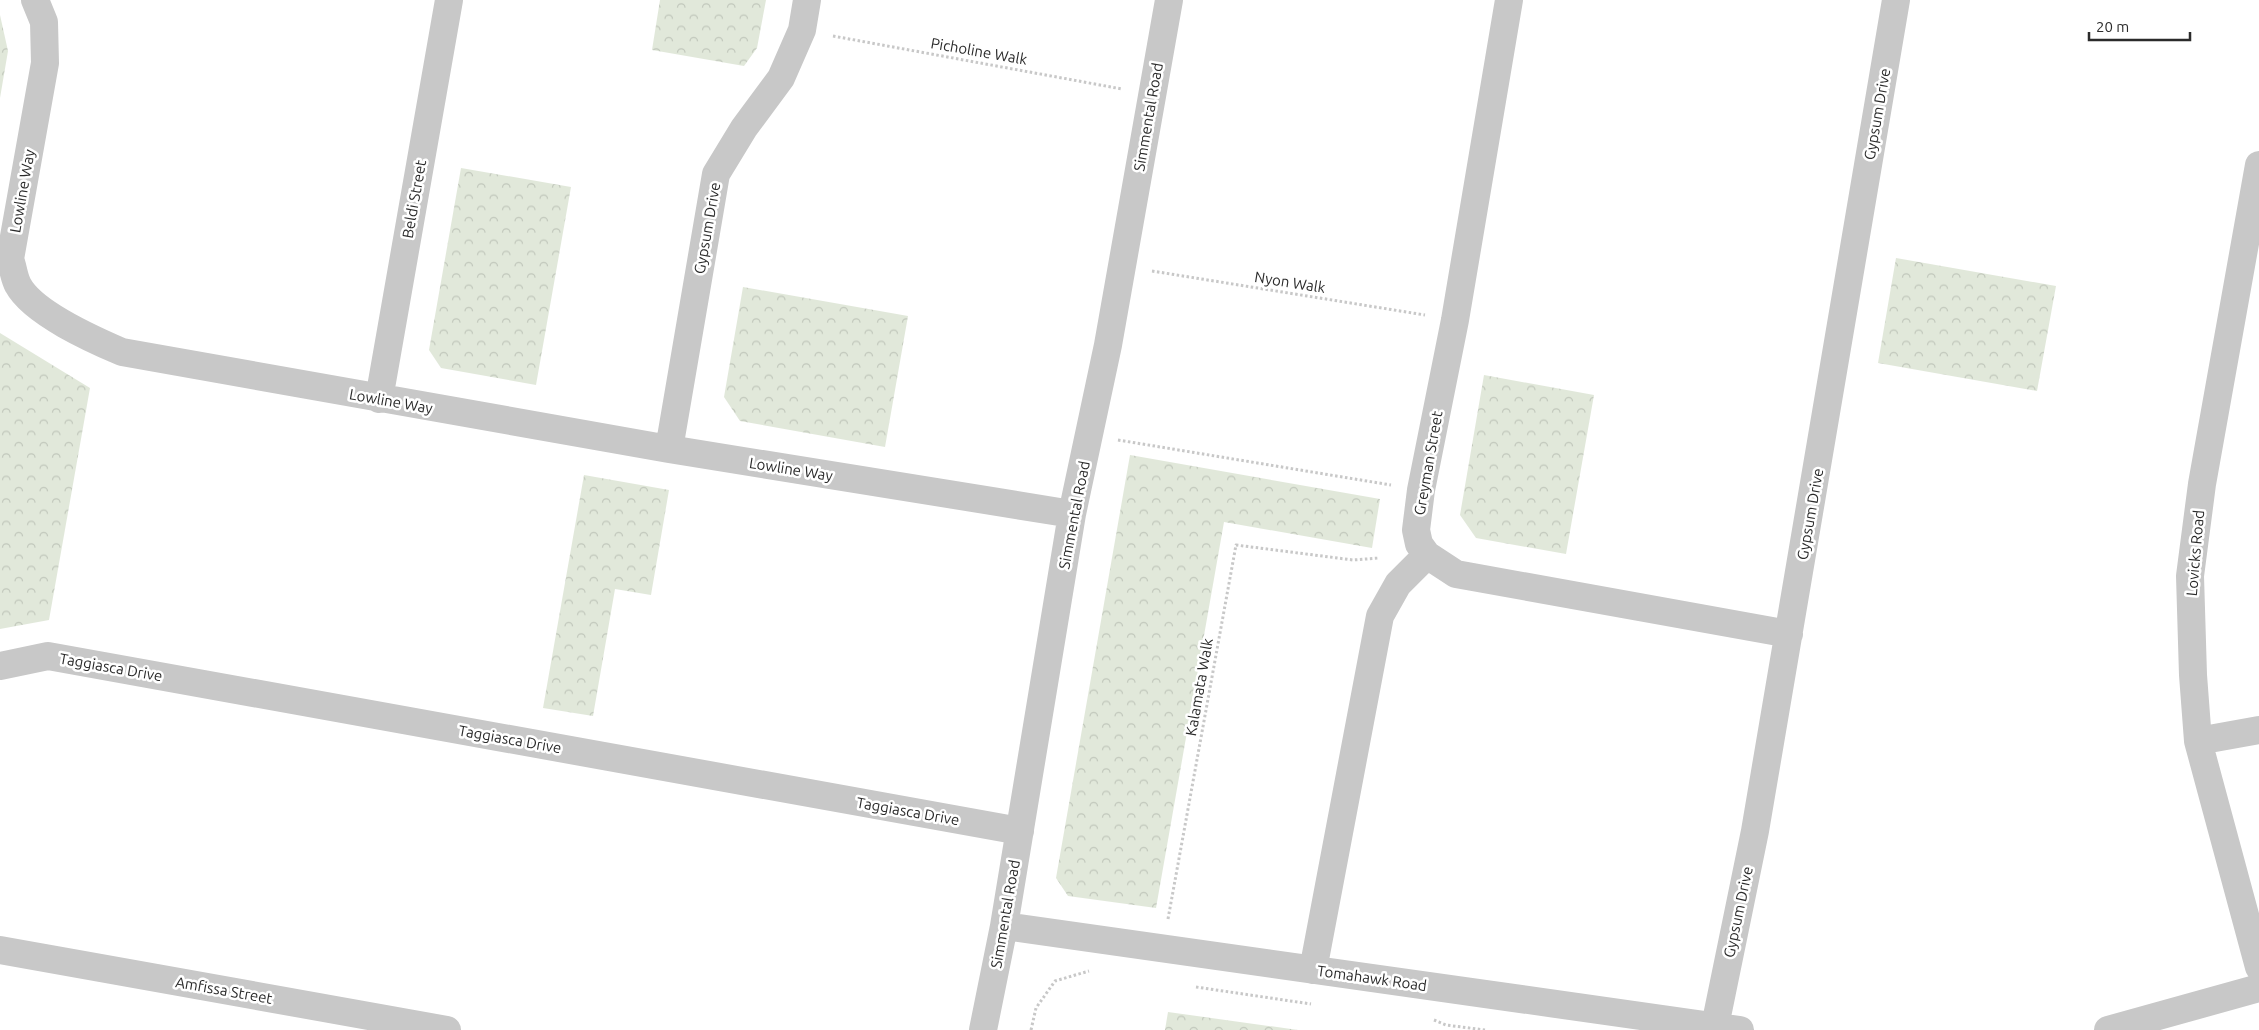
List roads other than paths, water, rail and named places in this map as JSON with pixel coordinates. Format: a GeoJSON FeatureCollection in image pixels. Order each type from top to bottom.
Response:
{"type":"FeatureCollection","features":[{"type":"Feature","properties":{"kind":"street","name":"Lowline Way"},"geometry":{"type":"LineString","coordinates":[[35,0],[44,22],[45,63],[5,259],[18,286],[38,306],[81,335],[122,352],[669,449],[1072,514]]}},
{"type":"Feature","properties":{"kind":"street","name":"Beldi Street"},"geometry":{"type":"LineString","coordinates":[[379,398],[449,0]]}},
{"type":"Feature","properties":{"kind":"street","name":"Gypsum Drive"},"geometry":{"type":"LineString","coordinates":[[669,449],[716,174],[744,128],[781,78],[802,30],[807,0]]}},
{"type":"Feature","properties":{"kind":"street","name":"Simmental Road"},"geometry":{"type":"LineString","coordinates":[[983,1030],[1004,926],[1072,514],[1090,435],[1122,266],[1169,0]]}},
{"type":"Feature","properties":{"kind":"street","name":"Greyman Street"},"geometry":{"type":"LineString","coordinates":[[1427,555],[1419,544],[1416,530],[1421,490],[1455,320],[1509,0]]}},
{"type":"Feature","properties":{"kind":"street","name":"Gypsum Drive"},"geometry":{"type":"LineString","coordinates":[[1727,1028],[1755,832],[1896,0]]}},
{"type":"Feature","properties":{"kind":"street","name":"Lovicks Road"},"geometry":{"type":"LineString","coordinates":[[2259,165],[2202,484],[2190,576],[2193,674],[2198,741],[2259,967]]}},
{"type":"Feature","properties":{"kind":"street"},"geometry":{"type":"LineString","coordinates":[[1313,970],[1380,616],[1398,584],[1427,555],[1456,574],[1789,634]]}},
{"type":"Feature","properties":{"kind":"street","name":"Taggiasca Drive"},"geometry":{"type":"LineString","coordinates":[[0,666],[48,656],[1020,830]]}},
{"type":"Feature","properties":{"kind":"street"},"geometry":{"type":"LineString","coordinates":[[2198,741],[2259,730]]}},
{"type":"Feature","properties":{"kind":"street","name":"Tomahawk Road"},"geometry":{"type":"LineString","coordinates":[[1004,926],[1727,1028]]}},
{"type":"Feature","properties":{"kind":"street","name":"Amfissa Street"},"geometry":{"type":"LineString","coordinates":[[0,950],[447,1030]]}},
{"type":"Feature","properties":{"kind":"street"},"geometry":{"type":"LineString","coordinates":[[2108,1030],[2259,988]]}}]}
